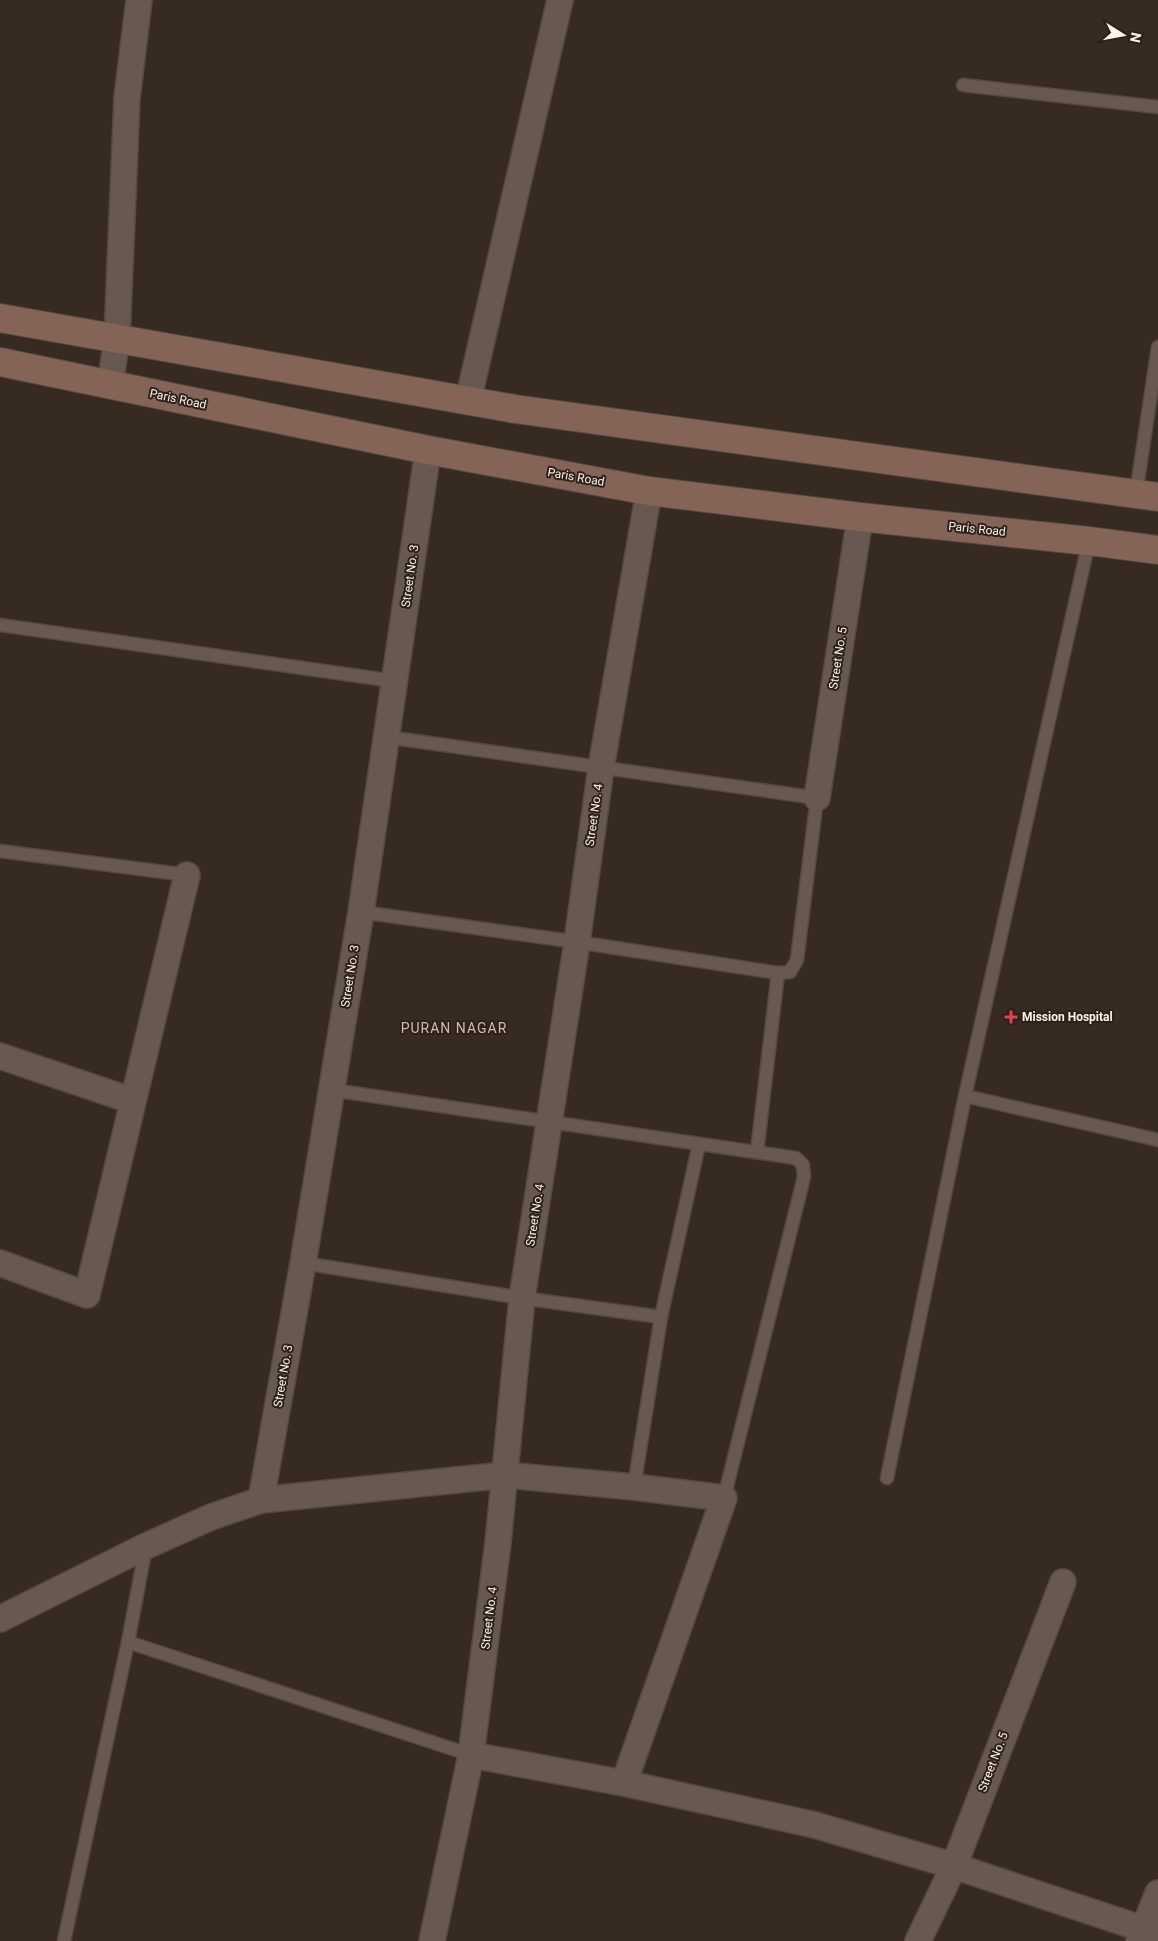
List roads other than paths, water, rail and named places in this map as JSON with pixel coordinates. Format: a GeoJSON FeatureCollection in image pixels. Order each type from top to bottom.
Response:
{"type":"FeatureCollection","features":[{"type":"Feature","properties":{"kind":"main road"},"geometry":{"type":"LineString","coordinates":[[0,318],[524,410],[1147,496]]}},
{"type":"Feature","properties":{"kind":"main road","name":"Paris Road"},"geometry":{"type":"LineString","coordinates":[[0,362],[428,450],[649,491],[860,517],[1158,550]]}},
{"type":"Feature","properties":{"kind":"street"},"geometry":{"type":"LineString","coordinates":[[110,385],[117,339],[127,98],[139,0]]}},
{"type":"Feature","properties":{"kind":"street"},"geometry":{"type":"LineString","coordinates":[[468,401],[560,0]]}},
{"type":"Feature","properties":{"kind":"street","name":"Street No. 3"},"geometry":{"type":"LineString","coordinates":[[261,1500],[303,1264],[361,912],[428,450]]}},
{"type":"Feature","properties":{"kind":"street","name":"Street No. 4"},"geometry":{"type":"LineString","coordinates":[[432,1941],[471,1755],[505,1475],[522,1298],[577,942],[600,768],[649,491]]}},
{"type":"Feature","properties":{"kind":"street","name":"Street No. 5"},"geometry":{"type":"LineString","coordinates":[[817,798],[860,517]]}},
{"type":"Feature","properties":{"kind":"street"},"geometry":{"type":"LineString","coordinates":[[0,1263],[87,1295],[187,875]]}},
{"type":"Feature","properties":{"kind":"street"},"geometry":{"type":"LineString","coordinates":[[0,1056],[132,1101]]}},
{"type":"Feature","properties":{"kind":"street"},"geometry":{"type":"LineString","coordinates":[[0,1619],[146,1546],[211,1517],[261,1500],[505,1475],[634,1487],[724,1498],[624,1783]]}},
{"type":"Feature","properties":{"kind":"street","name":"Street No. 5"},"geometry":{"type":"LineString","coordinates":[[918,1941],[954,1866],[1063,1582]]}},
{"type":"Feature","properties":{"kind":"street"},"geometry":{"type":"LineString","coordinates":[[471,1755],[624,1783],[815,1825],[954,1866],[1146,1935],[1158,1893]]}},
{"type":"Feature","properties":{"kind":"lane"},"geometry":{"type":"LineString","coordinates":[[963,85],[1158,107]]}},
{"type":"Feature","properties":{"kind":"lane"},"geometry":{"type":"LineString","coordinates":[[1147,496],[1158,347]]}},
{"type":"Feature","properties":{"kind":"lane"},"geometry":{"type":"LineString","coordinates":[[887,1478],[965,1096],[1089,541]]}},
{"type":"Feature","properties":{"kind":"lane"},"geometry":{"type":"LineString","coordinates":[[0,625],[394,681]]}},
{"type":"Feature","properties":{"kind":"lane"},"geometry":{"type":"LineString","coordinates":[[361,912],[577,942],[778,974],[790,972],[797,960],[817,798],[387,737]]}},
{"type":"Feature","properties":{"kind":"lane"},"geometry":{"type":"LineString","coordinates":[[0,851],[187,875]]}},
{"type":"Feature","properties":{"kind":"lane"},"geometry":{"type":"LineString","coordinates":[[757,1152],[778,974]]}},
{"type":"Feature","properties":{"kind":"lane"},"geometry":{"type":"LineString","coordinates":[[332,1090],[796,1158],[803,1165],[804,1177],[724,1498]]}},
{"type":"Feature","properties":{"kind":"lane"},"geometry":{"type":"LineString","coordinates":[[965,1096],[1158,1140]]}},
{"type":"Feature","properties":{"kind":"lane"},"geometry":{"type":"LineString","coordinates":[[634,1487],[661,1317],[700,1144]]}},
{"type":"Feature","properties":{"kind":"lane"},"geometry":{"type":"LineString","coordinates":[[303,1264],[522,1298],[661,1317]]}},
{"type":"Feature","properties":{"kind":"lane"},"geometry":{"type":"LineString","coordinates":[[64,1941],[128,1642],[146,1546]]}},
{"type":"Feature","properties":{"kind":"lane"},"geometry":{"type":"LineString","coordinates":[[128,1642],[471,1755]]}},
{"type":"Feature","properties":{"kind":"place","name":"Mission Hospital"},"geometry":{"type":"Point","coordinates":[1011,1017]}},
{"type":"Feature","properties":{"kind":"district","name":"PURAN NAGAR"},"geometry":{"type":"Point","coordinates":[454,1028]}}]}
